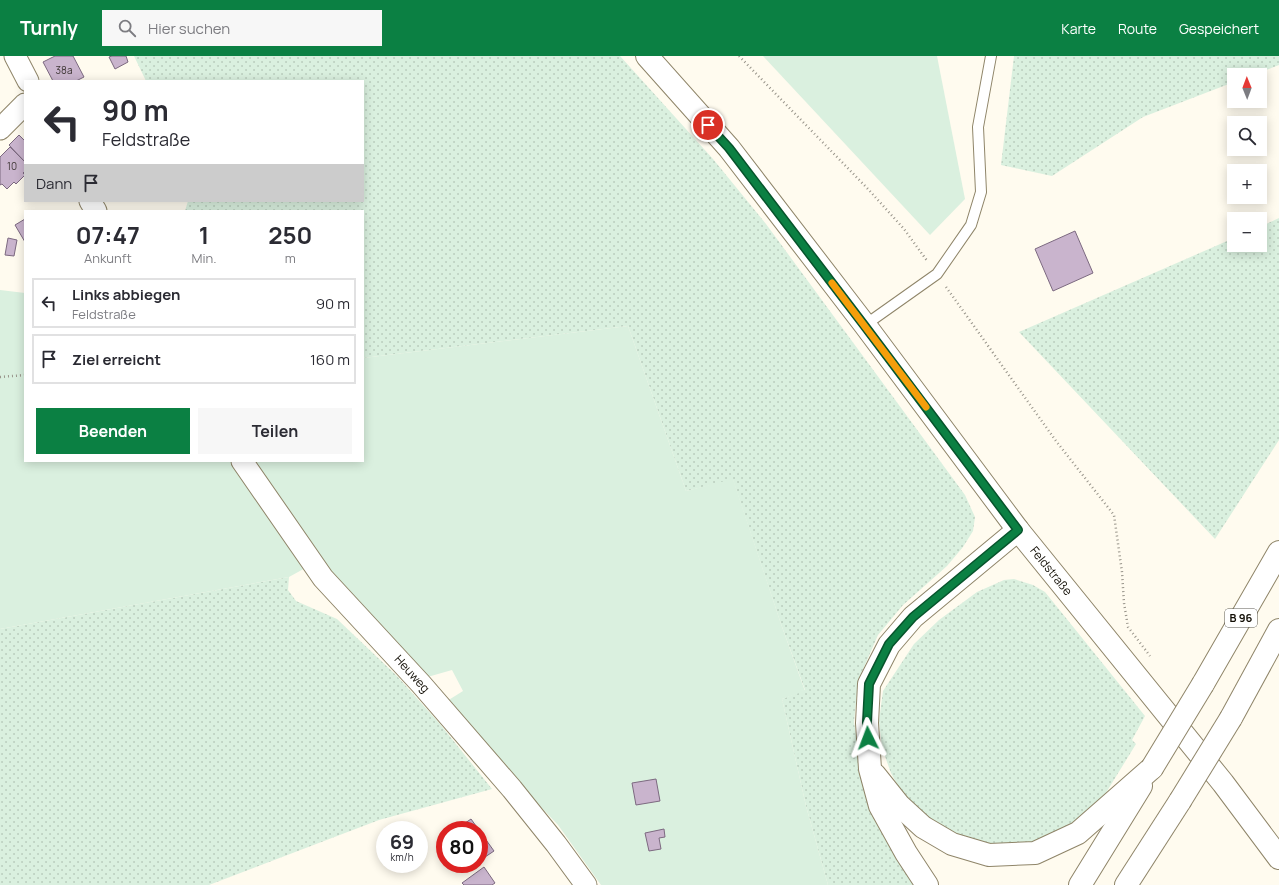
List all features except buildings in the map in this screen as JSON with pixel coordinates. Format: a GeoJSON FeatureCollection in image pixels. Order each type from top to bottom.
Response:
{"type":"FeatureCollection","features":[{"type":"Feature","properties":{"kind":"main road","name":"Feldstraße"},"geometry":{"type":"LineString","coordinates":[[646,56],[729,148],[1018,530],[1218,778],[1279,858]]}},
{"type":"Feature","properties":{"kind":"main road"},"geometry":{"type":"LineString","coordinates":[[927,885],[906,853],[880,806],[870,769],[867,722],[869,684],[889,644],[913,617],[1018,530]]}},
{"type":"Feature","properties":{"kind":"main road","name":"B 96"},"geometry":{"type":"LineString","coordinates":[[1080,885],[1203,684],[1279,552]]}},
{"type":"Feature","properties":{"kind":"main road"},"geometry":{"type":"LineString","coordinates":[[1126,885],[1231,718],[1279,630]]}},
{"type":"Feature","properties":{"kind":"main road"},"geometry":{"type":"LineString","coordinates":[[870,769],[899,805],[923,828],[952,844],[989,855],[1035,853],[1078,833],[1152,768]]}},
{"type":"Feature","properties":{"kind":"street"},"geometry":{"type":"LineString","coordinates":[[15,56],[27,80]]}},
{"type":"Feature","properties":{"kind":"street"},"geometry":{"type":"LineString","coordinates":[[0,129],[24,105]]}},
{"type":"Feature","properties":{"kind":"street","name":"Heuweg"},"geometry":{"type":"LineString","coordinates":[[243,462],[323,578],[421,684],[512,789],[556,844],[586,885]]}},
{"type":"Feature","properties":{"kind":"lane"},"geometry":{"type":"LineString","coordinates":[[864,325],[937,274],[971,226],[980,192],[978,127],[991,56]]}},
{"type":"Feature","properties":{"kind":"path"},"geometry":{"type":"LineString","coordinates":[[739,56],[868,189],[904,229],[1056,442],[1114,515],[1128,627],[1150,656]]}},
{"type":"Feature","properties":{"kind":"path"},"geometry":{"type":"LineString","coordinates":[[0,377],[24,375]]}},
{"type":"Feature","properties":{"kind":"green space"},"geometry":{"type":"Polygon","coordinates":[[[134,56],[620,56],[713,159],[766,224],[965,495],[975,517],[973,531],[963,547],[947,566],[903,605],[878,635],[858,681],[854,722],[862,771],[871,809],[913,885],[828,885],[806,806],[782,699],[805,690],[781,624],[733,480],[686,491],[628,326],[364,358],[364,210],[185,210],[188,202],[364,202],[364,80],[146,80],[134,56]]]}},
{"type":"Feature","properties":{"kind":"green space"},"geometry":{"type":"Polygon","coordinates":[[[763,56],[937,56],[965,199],[930,235],[763,56]]]}},
{"type":"Feature","properties":{"kind":"green space"},"geometry":{"type":"Polygon","coordinates":[[[1014,56],[1279,56],[1279,65],[1267,70],[1267,68],[1227,68],[1227,85],[1143,117],[1052,176],[1001,165],[1014,56]]]}},
{"type":"Feature","properties":{"kind":"green space"},"geometry":{"type":"Polygon","coordinates":[[[1279,218],[1279,440],[1215,539],[1019,332],[1227,241],[1227,252],[1267,252],[1267,224],[1279,218]]]}},
{"type":"Feature","properties":{"kind":"green space"},"geometry":{"type":"Polygon","coordinates":[[[0,290],[24,293],[24,462],[364,462],[364,358],[628,326],[686,491],[733,479],[805,691],[782,699],[806,806],[828,885],[601,885],[558,825],[523,788],[447,701],[463,691],[452,670],[424,678],[318,561],[289,577],[0,629],[0,290]]]}},
{"type":"Feature","properties":{"kind":"green space"},"geometry":{"type":"Polygon","coordinates":[[[289,577],[288,590],[296,601],[337,619],[397,676],[440,724],[492,789],[376,821],[209,885],[0,885],[0,629],[289,577]]]}},
{"type":"Feature","properties":{"kind":"green space"},"geometry":{"type":"Polygon","coordinates":[[[1014,579],[1033,585],[1045,592],[1145,716],[1132,740],[1136,744],[1104,796],[1080,820],[1049,838],[1021,847],[988,848],[949,837],[906,801],[891,773],[882,748],[879,721],[883,691],[914,644],[939,620],[977,592],[1004,580],[1014,579]]]}},
{"type":"Feature","properties":{"kind":"slow traffic"},"geometry":{"type":"LineString","coordinates":[[832,283],[926,407]]}},
{"type":"Feature","properties":{"kind":"route"},"geometry":{"type":"LineString","coordinates":[[708,125],[729,148],[1018,530],[913,617],[889,644],[869,684],[867,722],[868,738]]}}]}
